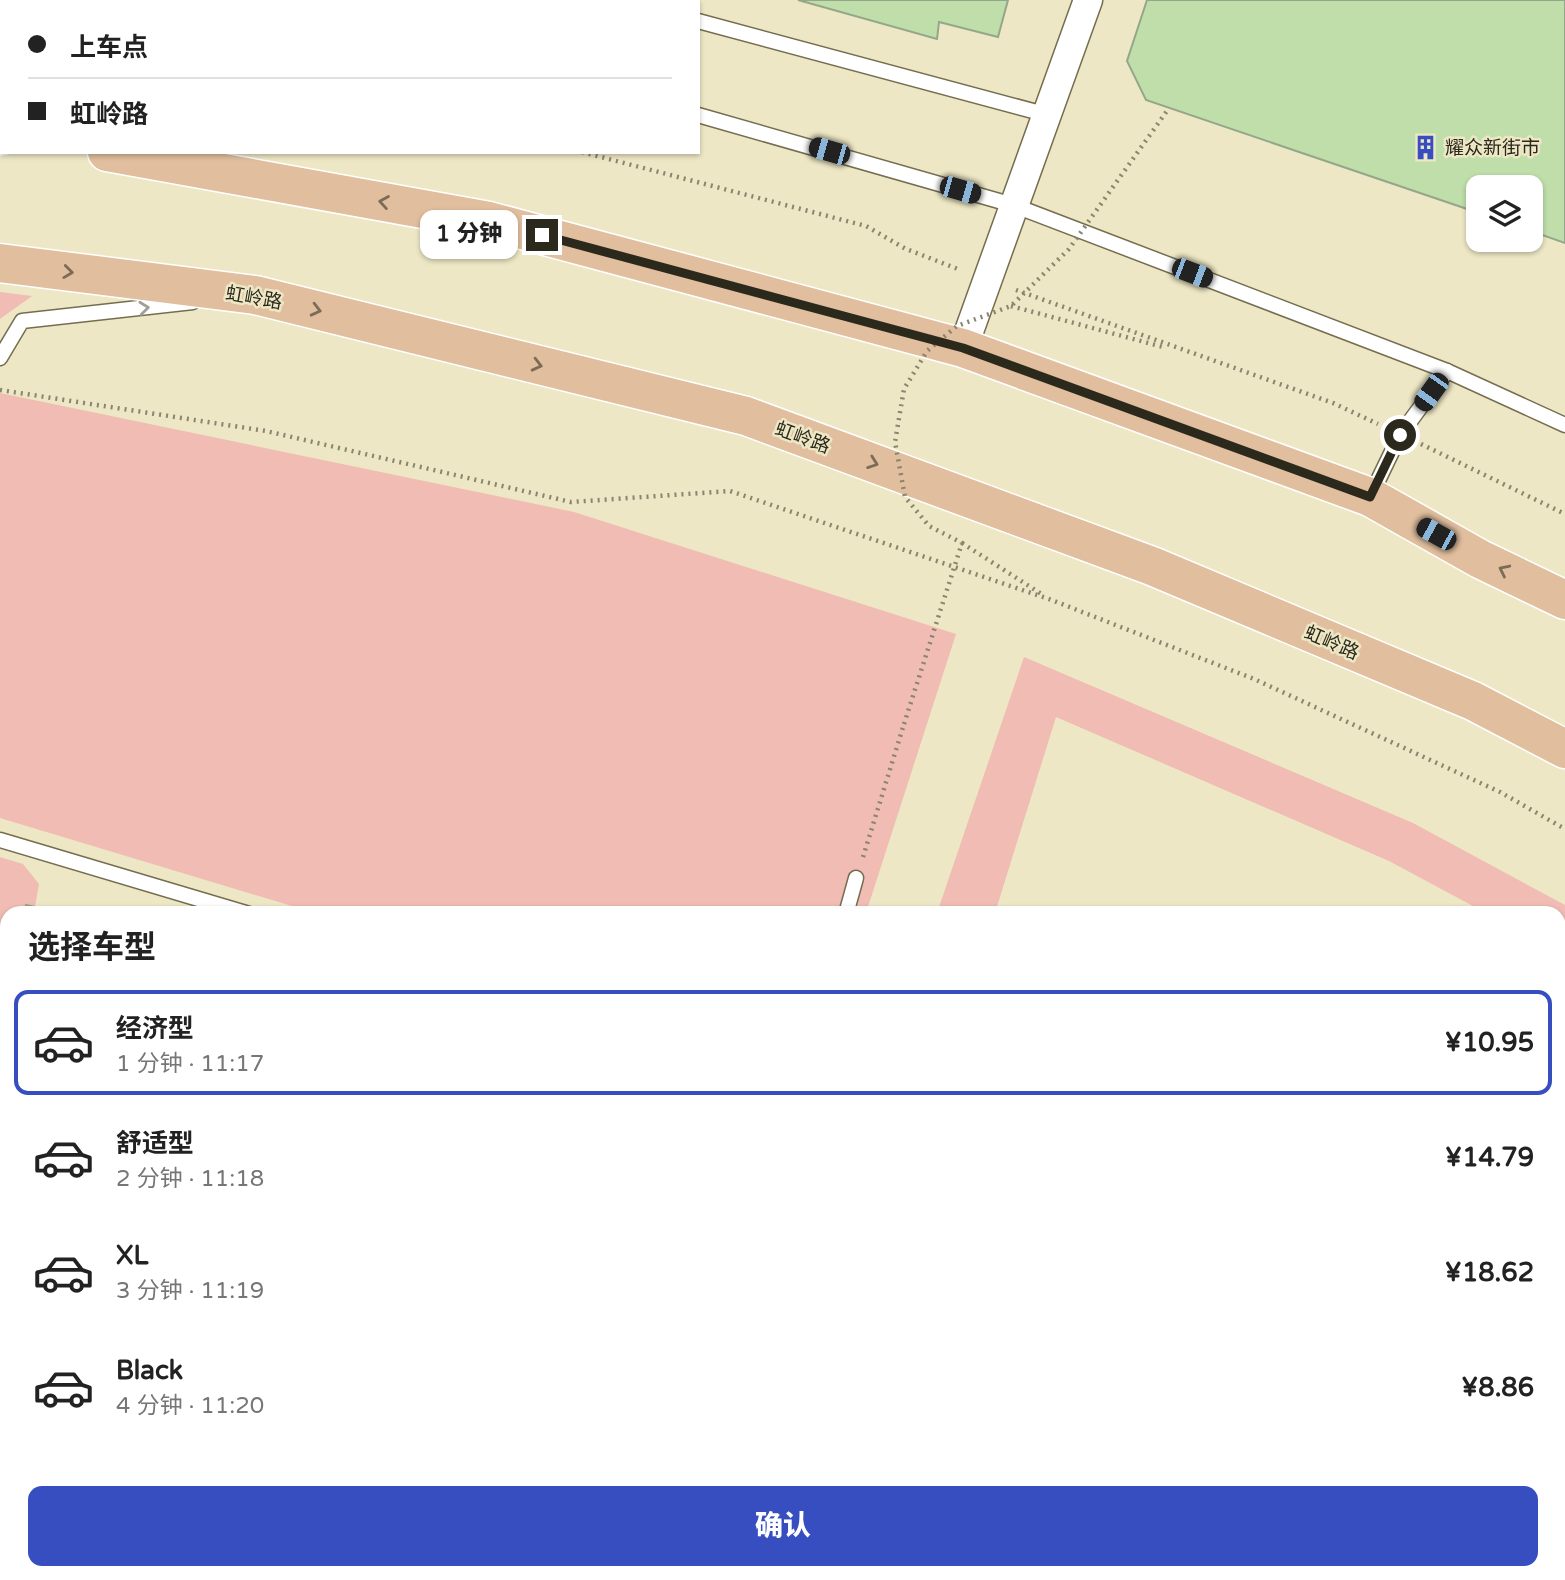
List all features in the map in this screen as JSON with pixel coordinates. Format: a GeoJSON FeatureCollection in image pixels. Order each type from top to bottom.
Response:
{"type":"FeatureCollection","features":[{"type":"Feature","properties":{"kind":"main road"},"geometry":{"type":"LineString","coordinates":[[118,154],[489,221],[963,348],[1370,497],[1480,559],[1565,600]]}},
{"type":"Feature","properties":{"kind":"main road","name":"虹岭路"},"geometry":{"type":"LineString","coordinates":[[0,263],[255,295],[746,416],[1152,566],[1473,701],[1565,749]]}},
{"type":"Feature","properties":{"kind":"street"},"geometry":{"type":"LineString","coordinates":[[963,348],[1088,0]]}},
{"type":"Feature","properties":{"kind":"lane"},"geometry":{"type":"LineString","coordinates":[[700,23],[1048,115]]}},
{"type":"Feature","properties":{"kind":"lane"},"geometry":{"type":"LineString","coordinates":[[700,116],[1013,205],[1447,371],[1565,425]]}},
{"type":"Feature","properties":{"kind":"lane"},"geometry":{"type":"LineString","coordinates":[[0,358],[22,321],[255,295]]}},
{"type":"Feature","properties":{"kind":"lane"},"geometry":{"type":"LineString","coordinates":[[1370,497],[1400,435],[1447,371]]}},
{"type":"Feature","properties":{"kind":"lane"},"geometry":{"type":"LineString","coordinates":[[0,840],[222,906]]}},
{"type":"Feature","properties":{"kind":"lane"},"geometry":{"type":"LineString","coordinates":[[848,906],[856,878]]}},
{"type":"Feature","properties":{"kind":"path"},"geometry":{"type":"LineString","coordinates":[[1049,600],[962,543],[929,526],[905,497],[894,442],[904,389],[927,351],[957,326],[1011,306],[1069,249],[1168,108]]}},
{"type":"Feature","properties":{"kind":"path"},"geometry":{"type":"LineString","coordinates":[[590,154],[866,226],[906,249],[1333,403],[1565,514]]}},
{"type":"Feature","properties":{"kind":"path"},"geometry":{"type":"LineString","coordinates":[[1011,306],[1191,354]]}},
{"type":"Feature","properties":{"kind":"path"},"geometry":{"type":"LineString","coordinates":[[0,390],[266,431],[571,502],[730,491],[1049,600],[1254,680],[1500,792],[1565,829]]}},
{"type":"Feature","properties":{"kind":"path"},"geometry":{"type":"LineString","coordinates":[[856,878],[962,543]]}},
{"type":"Feature","properties":{"kind":"shaded area"},"geometry":{"type":"Polygon","coordinates":[[[0,292],[32,296],[0,319],[0,292]]]}},
{"type":"Feature","properties":{"kind":"shaded area"},"geometry":{"type":"Polygon","coordinates":[[[0,393],[574,512],[956,634],[868,906],[292,906],[0,818],[0,393]]]}},
{"type":"Feature","properties":{"kind":"shaded area"},"geometry":{"type":"Polygon","coordinates":[[[1024,657],[1413,823],[1565,905],[1473,906],[1389,861],[1056,717],[997,906],[939,906],[1024,657]]]}},
{"type":"Feature","properties":{"kind":"shaded area"},"geometry":{"type":"Polygon","coordinates":[[[0,857],[23,864],[39,884],[35,906],[0,906],[0,857]]]}},
{"type":"Feature","properties":{"kind":"building"},"geometry":{"type":"Polygon","coordinates":[[[798,0],[1008,0],[998,37],[939,22],[937,39],[798,0]]]}},
{"type":"Feature","properties":{"kind":"building","name":"耀众新街市"},"geometry":{"type":"Polygon","coordinates":[[[1147,0],[1565,0],[1565,243],[1543,235],[1543,175],[1466,175],[1466,209],[1146,100],[1127,61],[1147,0]]]}},
{"type":"Feature","properties":{"kind":"place","name":"耀众新街市"},"geometry":{"type":"Point","coordinates":[1425,147]}},
{"type":"Feature","properties":{"kind":"route"},"geometry":{"type":"LineString","coordinates":[[542,235],[963,348],[1370,497],[1400,435]]}}]}
